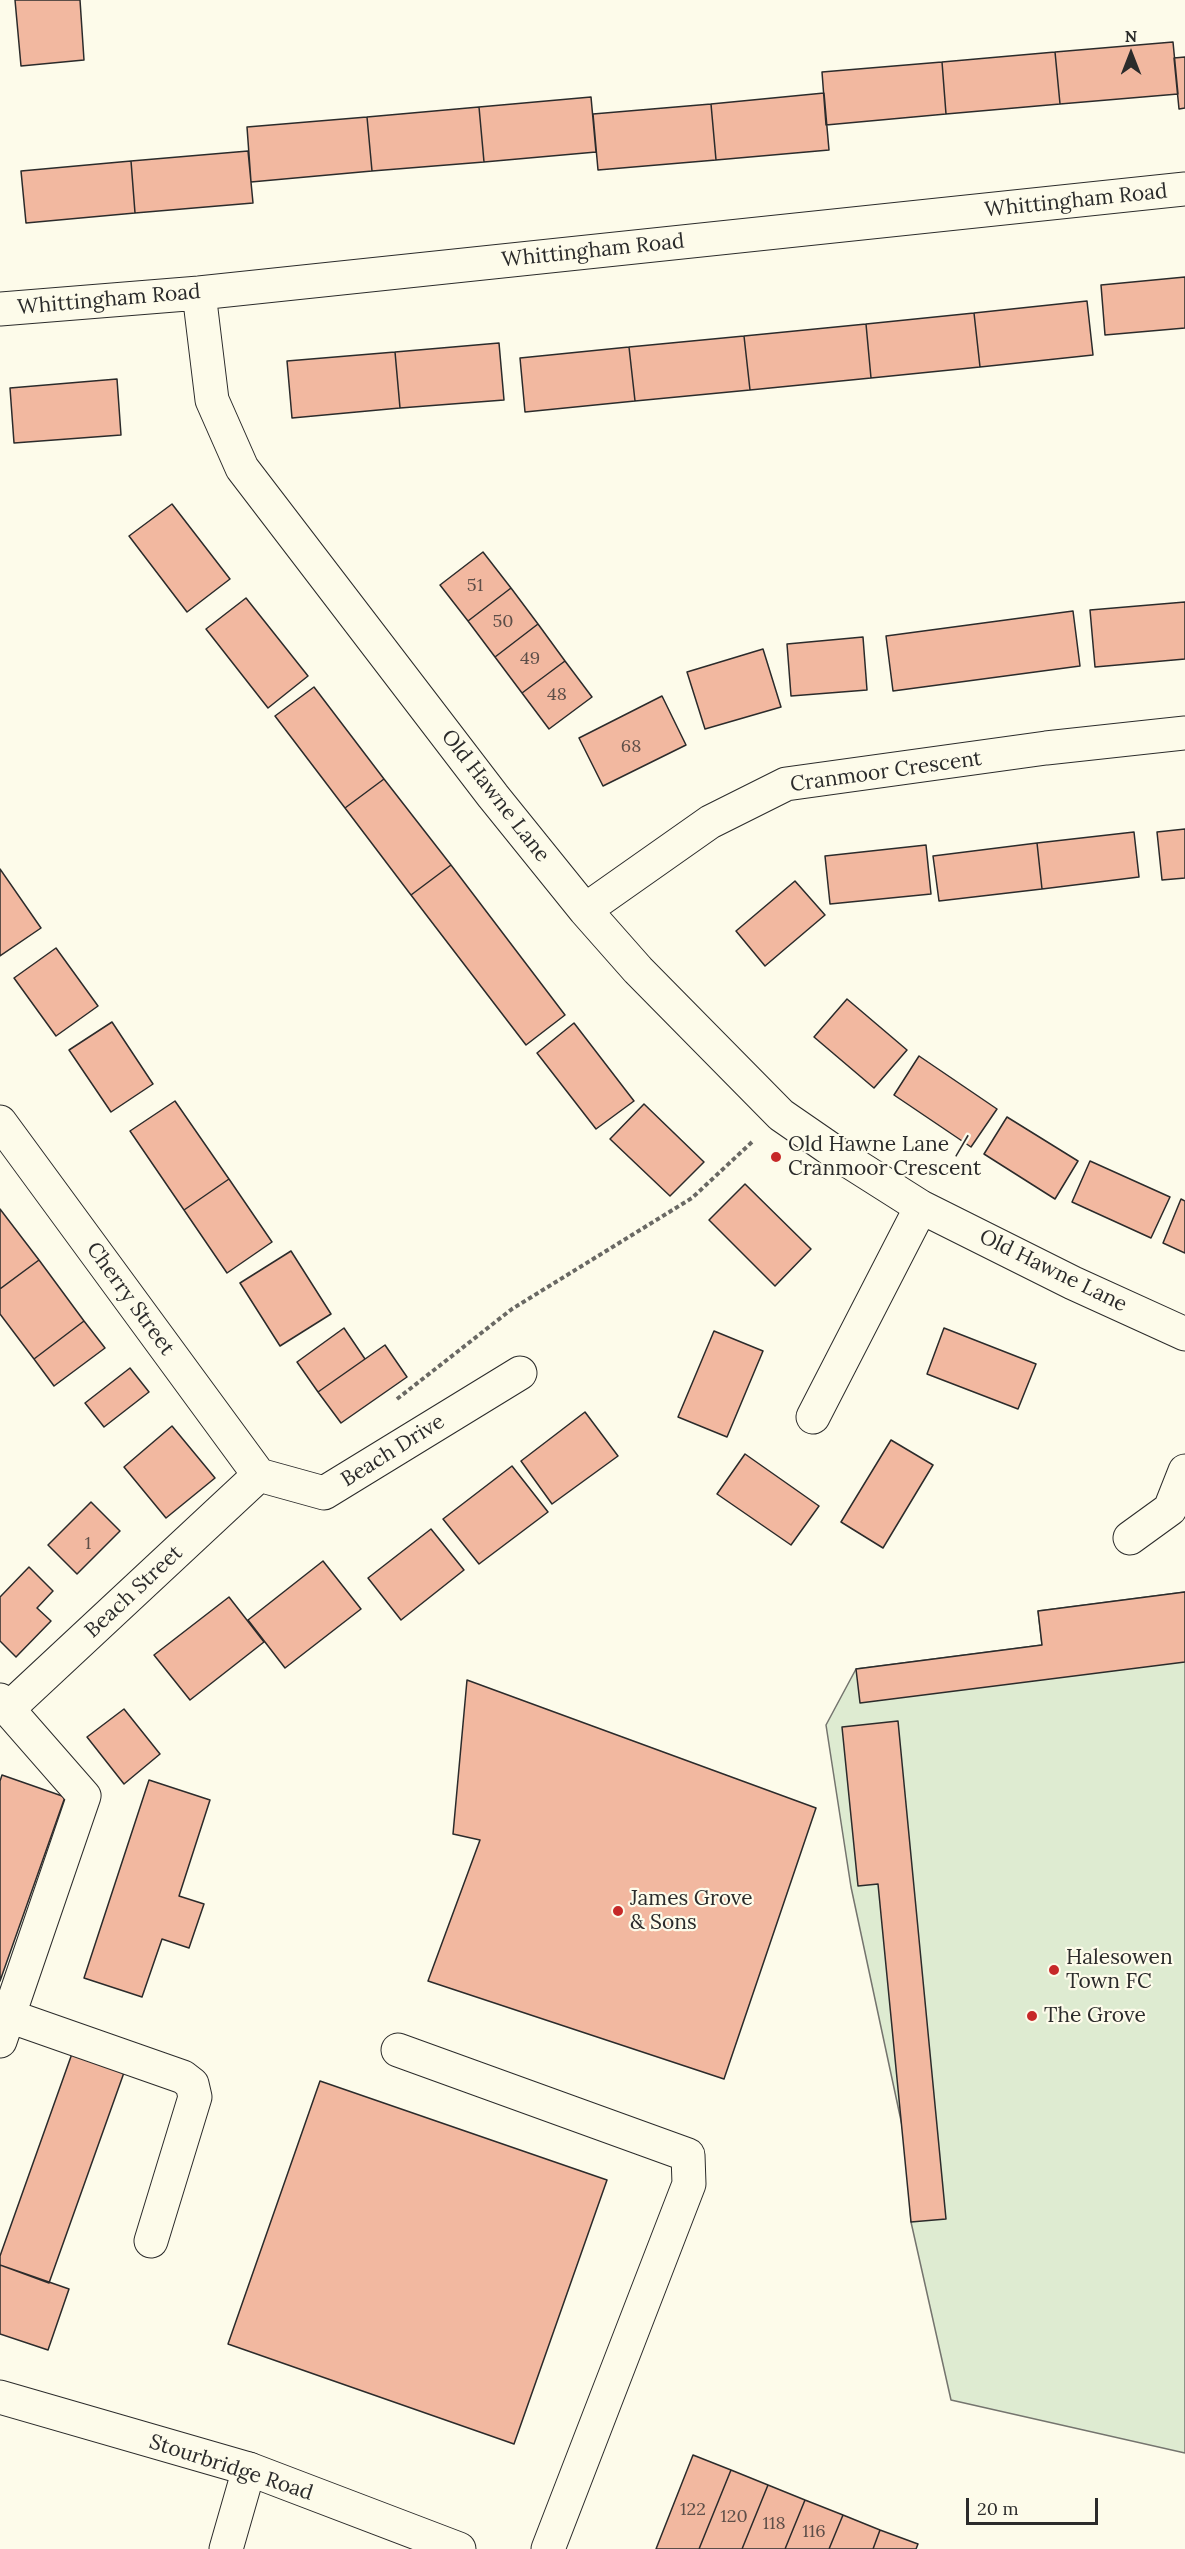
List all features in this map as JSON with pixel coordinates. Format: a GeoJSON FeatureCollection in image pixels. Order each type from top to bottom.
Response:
{"type":"FeatureCollection","features":[{"type":"Feature","properties":{"kind":"main road","name":"Whittingham Road"},"geometry":{"type":"LineString","coordinates":[[0,309],[200,293],[1185,189]]}},
{"type":"Feature","properties":{"kind":"main road","name":"Old Hawne Lane"},"geometry":{"type":"LineString","coordinates":[[200,293],[212,400],[242,468],[493,796],[585,910],[638,970],[781,1115],[921,1207],[1073,1283],[1185,1334]]}},
{"type":"Feature","properties":{"kind":"main road","name":"Cranmoor Crescent"},"geometry":{"type":"LineString","coordinates":[[585,910],[710,822],[786,784],[1046,748],[1185,733]]}},
{"type":"Feature","properties":{"kind":"main road","name":"Cherry Street"},"geometry":{"type":"LineString","coordinates":[[0,1122],[259,1475]]}},
{"type":"Feature","properties":{"kind":"main road"},"geometry":{"type":"LineString","coordinates":[[813,1417],[921,1207]]}},
{"type":"Feature","properties":{"kind":"main road","name":"Beach Drive"},"geometry":{"type":"LineString","coordinates":[[259,1475],[324,1493],[520,1372]]}},
{"type":"Feature","properties":{"kind":"main road"},"geometry":{"type":"LineString","coordinates":[[1130,1538],[1170,1509],[1185,1471]]}},
{"type":"Feature","properties":{"kind":"main road","name":"Beach Street"},"geometry":{"type":"LineString","coordinates":[[4,1704],[259,1475]]}},
{"type":"Feature","properties":{"kind":"main road"},"geometry":{"type":"LineString","coordinates":[[4,1704],[84,1796],[4,2028],[183,2077],[192,2084],[195,2097],[151,2241]]}},
{"type":"Feature","properties":{"kind":"main road"},"geometry":{"type":"LineString","coordinates":[[398,2050],[688,2155],[688,2184],[548,2549]]}},
{"type":"Feature","properties":{"kind":"main road","name":"Stourbridge Road"},"geometry":{"type":"LineString","coordinates":[[0,2397],[249,2469],[459,2549]]}},
{"type":"Feature","properties":{"kind":"main road"},"geometry":{"type":"LineString","coordinates":[[226,2549],[249,2469]]}},
{"type":"Feature","properties":{"kind":"path"},"geometry":{"type":"LineString","coordinates":[[393,1401],[512,1309],[692,1198],[781,1115]]}},
{"type":"Feature","properties":{"kind":"green space","name":"Halesowen Town FC"},"geometry":{"type":"Polygon","coordinates":[[[1185,1592],[1185,2453],[951,2400],[911,2222],[906,2144],[851,1887],[826,1725],[856,1669],[1042,1645],[1038,1611],[1185,1592]]]}},
{"type":"Feature","properties":{"kind":"building"},"geometry":{"type":"Polygon","coordinates":[[[15,0],[80,0],[84,60],[21,66],[15,0]]]}},
{"type":"Feature","properties":{"kind":"building"},"geometry":{"type":"Polygon","coordinates":[[[1173,42],[1178,94],[1060,104],[1055,52],[1173,42]]]}},
{"type":"Feature","properties":{"kind":"building"},"geometry":{"type":"Polygon","coordinates":[[[1055,52],[1060,104],[946,114],[942,62],[1055,52]]]}},
{"type":"Feature","properties":{"kind":"building"},"geometry":{"type":"Polygon","coordinates":[[[1185,57],[1185,108],[1179,109],[1174,58],[1185,57]]]}},
{"type":"Feature","properties":{"kind":"building"},"geometry":{"type":"Polygon","coordinates":[[[942,62],[946,114],[826,125],[822,72],[942,62]]]}},
{"type":"Feature","properties":{"kind":"building"},"geometry":{"type":"Polygon","coordinates":[[[824,93],[829,150],[716,160],[711,104],[824,93]]]}},
{"type":"Feature","properties":{"kind":"building"},"geometry":{"type":"Polygon","coordinates":[[[591,97],[596,152],[484,162],[479,107],[591,97]]]}},
{"type":"Feature","properties":{"kind":"building"},"geometry":{"type":"Polygon","coordinates":[[[711,104],[716,160],[598,170],[593,114],[711,104]]]}},
{"type":"Feature","properties":{"kind":"building"},"geometry":{"type":"Polygon","coordinates":[[[479,107],[484,162],[372,171],[367,117],[479,107]]]}},
{"type":"Feature","properties":{"kind":"building"},"geometry":{"type":"Polygon","coordinates":[[[367,117],[372,171],[251,182],[247,127],[367,117]]]}},
{"type":"Feature","properties":{"kind":"building"},"geometry":{"type":"Polygon","coordinates":[[[248,151],[253,203],[135,213],[131,161],[248,151]]]}},
{"type":"Feature","properties":{"kind":"building"},"geometry":{"type":"Polygon","coordinates":[[[131,161],[135,213],[26,223],[21,171],[131,161]]]}},
{"type":"Feature","properties":{"kind":"building"},"geometry":{"type":"Polygon","coordinates":[[[1185,277],[1185,328],[1105,335],[1101,285],[1185,277]]]}},
{"type":"Feature","properties":{"kind":"building"},"geometry":{"type":"Polygon","coordinates":[[[1087,301],[1093,355],[980,367],[974,313],[1087,301]]]}},
{"type":"Feature","properties":{"kind":"building"},"geometry":{"type":"Polygon","coordinates":[[[974,313],[980,367],[871,378],[866,324],[974,313]]]}},
{"type":"Feature","properties":{"kind":"building"},"geometry":{"type":"Polygon","coordinates":[[[866,324],[871,378],[750,390],[744,336],[866,324]]]}},
{"type":"Feature","properties":{"kind":"building"},"geometry":{"type":"Polygon","coordinates":[[[744,336],[750,390],[635,401],[629,347],[744,336]]]}},
{"type":"Feature","properties":{"kind":"building"},"geometry":{"type":"Polygon","coordinates":[[[499,343],[504,400],[400,408],[395,352],[499,343]]]}},
{"type":"Feature","properties":{"kind":"building"},"geometry":{"type":"Polygon","coordinates":[[[629,347],[635,401],[525,412],[520,358],[629,347]]]}},
{"type":"Feature","properties":{"kind":"building"},"geometry":{"type":"Polygon","coordinates":[[[395,352],[400,408],[292,418],[287,361],[395,352]]]}},
{"type":"Feature","properties":{"kind":"building"},"geometry":{"type":"Polygon","coordinates":[[[117,379],[121,435],[14,443],[10,388],[117,379]]]}},
{"type":"Feature","properties":{"kind":"building"},"geometry":{"type":"Polygon","coordinates":[[[172,504],[230,579],[187,612],[129,536],[172,504]]]}},
{"type":"Feature","properties":{"kind":"building"},"geometry":{"type":"Polygon","coordinates":[[[483,552],[511,588],[468,621],[440,585],[483,552]]]}},
{"type":"Feature","properties":{"kind":"building"},"geometry":{"type":"Polygon","coordinates":[[[511,588],[538,624],[495,657],[468,621],[511,588]]]}},
{"type":"Feature","properties":{"kind":"building"},"geometry":{"type":"Polygon","coordinates":[[[246,598],[308,676],[268,708],[206,629],[246,598]]]}},
{"type":"Feature","properties":{"kind":"building"},"geometry":{"type":"Polygon","coordinates":[[[1185,602],[1185,659],[1095,667],[1090,610],[1185,602]]]}},
{"type":"Feature","properties":{"kind":"building"},"geometry":{"type":"Polygon","coordinates":[[[1073,611],[1080,666],[893,691],[886,636],[1073,611]]]}},
{"type":"Feature","properties":{"kind":"building"},"geometry":{"type":"Polygon","coordinates":[[[538,624],[565,661],[522,693],[495,657],[538,624]]]}},
{"type":"Feature","properties":{"kind":"building"},"geometry":{"type":"Polygon","coordinates":[[[863,637],[867,690],[791,696],[787,644],[863,637]]]}},
{"type":"Feature","properties":{"kind":"building"},"geometry":{"type":"Polygon","coordinates":[[[763,649],[781,707],[705,729],[687,672],[763,649]]]}},
{"type":"Feature","properties":{"kind":"building"},"geometry":{"type":"Polygon","coordinates":[[[565,661],[592,697],[549,729],[522,693],[565,661]]]}},
{"type":"Feature","properties":{"kind":"building"},"geometry":{"type":"Polygon","coordinates":[[[314,687],[384,779],[345,808],[275,716],[314,687]]]}},
{"type":"Feature","properties":{"kind":"building"},"geometry":{"type":"Polygon","coordinates":[[[662,696],[686,745],[603,786],[579,738],[662,696]]]}},
{"type":"Feature","properties":{"kind":"building"},"geometry":{"type":"Polygon","coordinates":[[[384,779],[451,865],[411,895],[345,808],[384,779]]]}},
{"type":"Feature","properties":{"kind":"building"},"geometry":{"type":"Polygon","coordinates":[[[1185,829],[1185,878],[1162,880],[1157,832],[1185,829]]]}},
{"type":"Feature","properties":{"kind":"building"},"geometry":{"type":"Polygon","coordinates":[[[1134,832],[1139,877],[1042,889],[1037,843],[1134,832]]]}},
{"type":"Feature","properties":{"kind":"building"},"geometry":{"type":"Polygon","coordinates":[[[1037,843],[1042,889],[939,901],[933,856],[1037,843]]]}},
{"type":"Feature","properties":{"kind":"building"},"geometry":{"type":"Polygon","coordinates":[[[926,845],[931,894],[830,904],[825,856],[926,845]]]}},
{"type":"Feature","properties":{"kind":"building"},"geometry":{"type":"Polygon","coordinates":[[[451,865],[565,1015],[526,1045],[411,895],[451,865]]]}},
{"type":"Feature","properties":{"kind":"building"},"geometry":{"type":"Polygon","coordinates":[[[0,869],[41,928],[0,956],[0,869]]]}},
{"type":"Feature","properties":{"kind":"building"},"geometry":{"type":"Polygon","coordinates":[[[795,881],[825,915],[765,966],[736,931],[795,881]]]}},
{"type":"Feature","properties":{"kind":"building"},"geometry":{"type":"Polygon","coordinates":[[[56,948],[98,1006],[56,1036],[14,978],[56,948]]]}},
{"type":"Feature","properties":{"kind":"building"},"geometry":{"type":"Polygon","coordinates":[[[847,999],[907,1050],[874,1088],[814,1037],[847,999]]]}},
{"type":"Feature","properties":{"kind":"building"},"geometry":{"type":"Polygon","coordinates":[[[112,1022],[153,1084],[111,1112],[69,1050],[112,1022]]]}},
{"type":"Feature","properties":{"kind":"building"},"geometry":{"type":"Polygon","coordinates":[[[574,1023],[634,1101],[596,1129],[537,1053],[574,1023]]]}},
{"type":"Feature","properties":{"kind":"building"},"geometry":{"type":"Polygon","coordinates":[[[919,1056],[997,1109],[971,1147],[894,1095],[919,1056]]]}},
{"type":"Feature","properties":{"kind":"building"},"geometry":{"type":"Polygon","coordinates":[[[175,1101],[229,1179],[184,1210],[130,1131],[175,1101]]]}},
{"type":"Feature","properties":{"kind":"building"},"geometry":{"type":"Polygon","coordinates":[[[644,1104],[704,1162],[670,1196],[610,1139],[644,1104]]]}},
{"type":"Feature","properties":{"kind":"building"},"geometry":{"type":"Polygon","coordinates":[[[1007,1117],[1078,1161],[1055,1199],[984,1154],[1007,1117]]]}},
{"type":"Feature","properties":{"kind":"building"},"geometry":{"type":"Polygon","coordinates":[[[1090,1161],[1170,1197],[1151,1238],[1072,1202],[1090,1161]]]}},
{"type":"Feature","properties":{"kind":"building"},"geometry":{"type":"Polygon","coordinates":[[[229,1179],[272,1242],[227,1273],[184,1210],[229,1179]]]}},
{"type":"Feature","properties":{"kind":"building"},"geometry":{"type":"Polygon","coordinates":[[[745,1184],[811,1249],[775,1286],[709,1220],[745,1184]]]}},
{"type":"Feature","properties":{"kind":"building"},"geometry":{"type":"Polygon","coordinates":[[[1181,1199],[1185,1201],[1185,1253],[1163,1243],[1181,1199]]]}},
{"type":"Feature","properties":{"kind":"building"},"geometry":{"type":"Polygon","coordinates":[[[0,1209],[39,1260],[0,1289],[0,1209]]]}},
{"type":"Feature","properties":{"kind":"building"},"geometry":{"type":"Polygon","coordinates":[[[291,1251],[331,1314],[280,1346],[240,1283],[291,1251]]]}},
{"type":"Feature","properties":{"kind":"building"},"geometry":{"type":"Polygon","coordinates":[[[39,1260],[84,1321],[34,1359],[0,1314],[0,1289],[39,1260]]]}},
{"type":"Feature","properties":{"kind":"building"},"geometry":{"type":"Polygon","coordinates":[[[84,1321],[105,1348],[54,1386],[34,1359],[84,1321]]]}},
{"type":"Feature","properties":{"kind":"building"},"geometry":{"type":"Polygon","coordinates":[[[344,1328],[365,1359],[318,1392],[297,1362],[344,1328]]]}},
{"type":"Feature","properties":{"kind":"building"},"geometry":{"type":"Polygon","coordinates":[[[944,1328],[1036,1364],[1018,1409],[927,1374],[944,1328]]]}},
{"type":"Feature","properties":{"kind":"building"},"geometry":{"type":"Polygon","coordinates":[[[714,1331],[763,1351],[727,1437],[678,1417],[714,1331]]]}},
{"type":"Feature","properties":{"kind":"building"},"geometry":{"type":"Polygon","coordinates":[[[385,1345],[407,1377],[341,1423],[318,1392],[385,1345]]]}},
{"type":"Feature","properties":{"kind":"building"},"geometry":{"type":"Polygon","coordinates":[[[130,1368],[149,1392],[104,1427],[85,1403],[130,1368]]]}},
{"type":"Feature","properties":{"kind":"building"},"geometry":{"type":"Polygon","coordinates":[[[585,1412],[618,1456],[552,1504],[521,1461],[585,1412]]]}},
{"type":"Feature","properties":{"kind":"building"},"geometry":{"type":"Polygon","coordinates":[[[172,1426],[215,1478],[166,1518],[124,1467],[172,1426]]]}},
{"type":"Feature","properties":{"kind":"building"},"geometry":{"type":"Polygon","coordinates":[[[891,1440],[933,1465],[883,1548],[841,1522],[891,1440]]]}},
{"type":"Feature","properties":{"kind":"building"},"geometry":{"type":"Polygon","coordinates":[[[745,1454],[819,1506],[791,1545],[717,1494],[745,1454]]]}},
{"type":"Feature","properties":{"kind":"building"},"geometry":{"type":"Polygon","coordinates":[[[512,1466],[548,1512],[479,1564],[443,1519],[512,1466]]]}},
{"type":"Feature","properties":{"kind":"building"},"geometry":{"type":"Polygon","coordinates":[[[91,1502],[120,1531],[77,1574],[48,1545],[91,1502]]]}},
{"type":"Feature","properties":{"kind":"building"},"geometry":{"type":"Polygon","coordinates":[[[431,1529],[464,1570],[401,1620],[368,1578],[431,1529]]]}},
{"type":"Feature","properties":{"kind":"building"},"geometry":{"type":"Polygon","coordinates":[[[323,1561],[361,1609],[285,1668],[248,1620],[323,1561]]]}},
{"type":"Feature","properties":{"kind":"building"},"geometry":{"type":"Polygon","coordinates":[[[29,1567],[53,1591],[37,1608],[51,1621],[16,1657],[0,1641],[0,1597],[29,1567]]]}},
{"type":"Feature","properties":{"kind":"building"},"geometry":{"type":"Polygon","coordinates":[[[1185,1592],[1185,1662],[860,1703],[856,1669],[1042,1645],[1038,1611],[1185,1592]]]}},
{"type":"Feature","properties":{"kind":"building"},"geometry":{"type":"Polygon","coordinates":[[[229,1597],[264,1642],[190,1700],[154,1655],[229,1597]]]}},
{"type":"Feature","properties":{"kind":"building","name":"James Grove & Sons"},"geometry":{"type":"Polygon","coordinates":[[[467,1680],[816,1808],[724,2079],[428,1981],[480,1840],[453,1834],[467,1680]]]}},
{"type":"Feature","properties":{"kind":"building"},"geometry":{"type":"Polygon","coordinates":[[[124,1709],[160,1754],[124,1784],[87,1737],[124,1709]]]}},
{"type":"Feature","properties":{"kind":"building"},"geometry":{"type":"Polygon","coordinates":[[[898,1721],[946,2219],[911,2222],[878,1884],[858,1886],[842,1727],[898,1721]]]}},
{"type":"Feature","properties":{"kind":"building"},"geometry":{"type":"Polygon","coordinates":[[[2,1775],[65,1797],[0,1981],[0,1781],[2,1775]]]}},
{"type":"Feature","properties":{"kind":"building"},"geometry":{"type":"Polygon","coordinates":[[[149,1780],[210,1800],[179,1896],[204,1904],[189,1948],[162,1939],[142,1997],[84,1978],[149,1780]]]}},
{"type":"Feature","properties":{"kind":"building"},"geometry":{"type":"Polygon","coordinates":[[[74,2048],[126,2067],[49,2283],[0,2265],[0,2256],[74,2048]]]}},
{"type":"Feature","properties":{"kind":"building"},"geometry":{"type":"Polygon","coordinates":[[[320,2081],[607,2180],[514,2444],[228,2344],[320,2081]]]}},
{"type":"Feature","properties":{"kind":"building"},"geometry":{"type":"Polygon","coordinates":[[[0,2265],[69,2289],[48,2350],[0,2334],[0,2265]]]}},
{"type":"Feature","properties":{"kind":"building"},"geometry":{"type":"Polygon","coordinates":[[[693,2455],[731,2470],[699,2549],[656,2549],[693,2455]]]}},
{"type":"Feature","properties":{"kind":"building"},"geometry":{"type":"Polygon","coordinates":[[[731,2470],[768,2485],[742,2549],[699,2549],[731,2470]]]}},
{"type":"Feature","properties":{"kind":"building"},"geometry":{"type":"Polygon","coordinates":[[[768,2485],[805,2500],[785,2549],[742,2549],[768,2485]]]}},
{"type":"Feature","properties":{"kind":"building"},"geometry":{"type":"Polygon","coordinates":[[[805,2500],[843,2515],[829,2549],[785,2549],[805,2500]]]}},
{"type":"Feature","properties":{"kind":"building"},"geometry":{"type":"Polygon","coordinates":[[[843,2515],[880,2530],[873,2549],[829,2549],[843,2515]]]}},
{"type":"Feature","properties":{"kind":"building"},"geometry":{"type":"Polygon","coordinates":[[[880,2530],[918,2544],[916,2549],[873,2549],[880,2530]]]}},
{"type":"Feature","properties":{"kind":"place","name":"Old Hawne Lane / Cranmoor Crescent"},"geometry":{"type":"Point","coordinates":[776,1157]}},
{"type":"Feature","properties":{"kind":"place","name":"James Grove & Sons"},"geometry":{"type":"Point","coordinates":[618,1911]}},
{"type":"Feature","properties":{"kind":"place","name":"Halesowen Town FC"},"geometry":{"type":"Point","coordinates":[1054,1970]}},
{"type":"Feature","properties":{"kind":"place","name":"The Grove"},"geometry":{"type":"Point","coordinates":[1032,2016]}}]}
